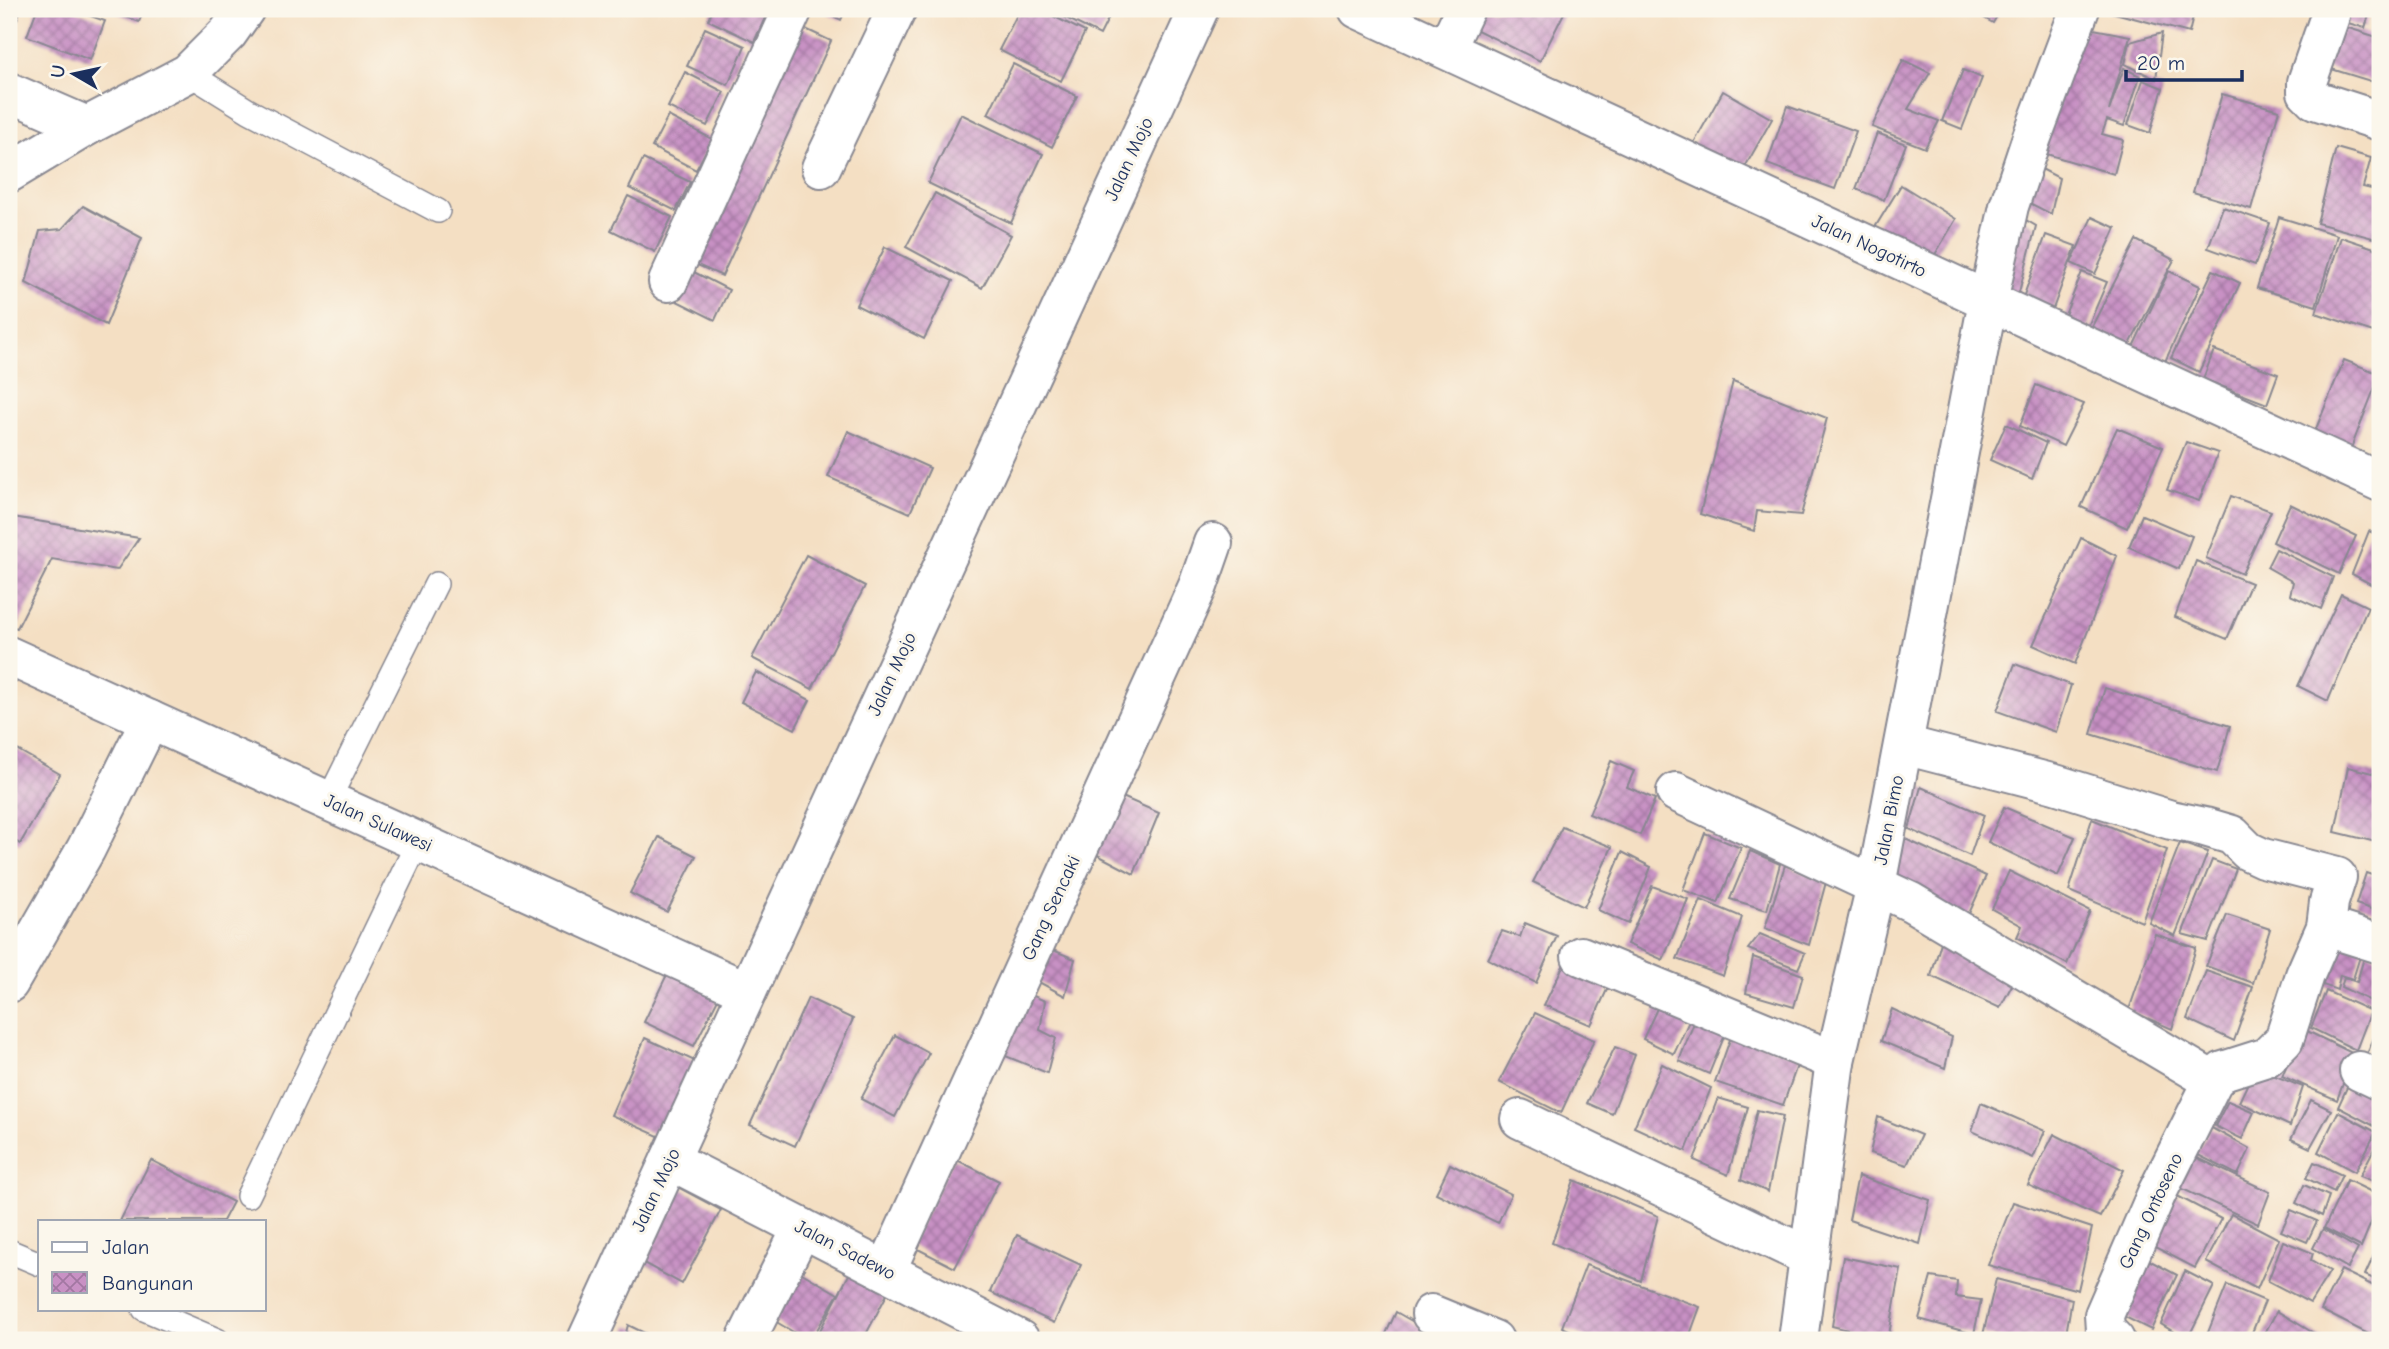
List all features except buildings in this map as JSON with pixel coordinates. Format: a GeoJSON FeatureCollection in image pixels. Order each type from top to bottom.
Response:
{"type":"FeatureCollection","features":[{"type":"Feature","properties":{"kind":"street"},"geometry":{"type":"LineString","coordinates":[[9,173],[88,126],[188,72],[228,33],[245,9]]}},
{"type":"Feature","properties":{"kind":"street"},"geometry":{"type":"LineString","coordinates":[[668,282],[793,9]]}},
{"type":"Feature","properties":{"kind":"street"},"geometry":{"type":"LineString","coordinates":[[821,168],[897,9]]}},
{"type":"Feature","properties":{"kind":"street","name":"Jalan Mojo"},"geometry":{"type":"LineString","coordinates":[[587,1340],[1199,9]]}},
{"type":"Feature","properties":{"kind":"street","name":"Jalan Nogotirto"},"geometry":{"type":"LineString","coordinates":[[1358,9],[2380,482]]}},
{"type":"Feature","properties":{"kind":"street"},"geometry":{"type":"LineString","coordinates":[[1446,49],[1465,9]]}},
{"type":"Feature","properties":{"kind":"street","name":"Jalan Bimo"},"geometry":{"type":"LineString","coordinates":[[1798,1340],[1807,1256],[1835,1061],[1876,885],[1988,301],[2009,206],[2080,9]]}},
{"type":"Feature","properties":{"kind":"street"},"geometry":{"type":"LineString","coordinates":[[2330,16],[2307,82],[2307,92],[2315,100],[2380,121]]}},
{"type":"Feature","properties":{"kind":"street"},"geometry":{"type":"LineString","coordinates":[[9,92],[88,126]]}},
{"type":"Feature","properties":{"kind":"street","name":"Gang Sencaki"},"geometry":{"type":"LineString","coordinates":[[886,1271],[1198,586],[1213,543]]}},
{"type":"Feature","properties":{"kind":"street","name":"Jalan Sulawesi"},"geometry":{"type":"LineString","coordinates":[[9,656],[747,991]]}},
{"type":"Feature","properties":{"kind":"street"},"geometry":{"type":"LineString","coordinates":[[9,983],[86,849],[150,720]]}},
{"type":"Feature","properties":{"kind":"street"},"geometry":{"type":"LineString","coordinates":[[1676,792],[1911,902],[2213,1081],[2223,1072],[2267,1057],[2284,1041],[2309,963],[2326,928],[2329,902],[2337,877],[2263,858],[2248,851],[2232,835],[2171,820],[2055,784],[1904,745]]}},
{"type":"Feature","properties":{"kind":"street"},"geometry":{"type":"LineString","coordinates":[[2326,928],[2380,944]]}},
{"type":"Feature","properties":{"kind":"street"},"geometry":{"type":"LineString","coordinates":[[1581,956],[1835,1061]]}},
{"type":"Feature","properties":{"kind":"street","name":"Gang Ontoseno"},"geometry":{"type":"LineString","coordinates":[[2115,1340],[2105,1330],[2105,1315],[2157,1195],[2213,1081]]}},
{"type":"Feature","properties":{"kind":"street"},"geometry":{"type":"LineString","coordinates":[[1520,1119],[1807,1256]]}},
{"type":"Feature","properties":{"kind":"street","name":"Jalan Sadewo"},"geometry":{"type":"LineString","coordinates":[[670,1160],[1020,1340]]}},
{"type":"Feature","properties":{"kind":"street"},"geometry":{"type":"LineString","coordinates":[[746,1340],[802,1228]]}},
{"type":"Feature","properties":{"kind":"street"},"geometry":{"type":"LineString","coordinates":[[1432,1314],[1494,1340]]}},
{"type":"Feature","properties":{"kind":"lane"},"geometry":{"type":"LineString","coordinates":[[188,72],[249,111],[438,211]]}},
{"type":"Feature","properties":{"kind":"lane"},"geometry":{"type":"LineString","coordinates":[[328,801],[436,584]]}},
{"type":"Feature","properties":{"kind":"lane"},"geometry":{"type":"LineString","coordinates":[[248,1196],[418,842]]}},
{"type":"Feature","properties":{"kind":"lane"},"geometry":{"type":"LineString","coordinates":[[9,1251],[38,1263]]}},
{"type":"Feature","properties":{"kind":"lane"},"geometry":{"type":"LineString","coordinates":[[146,1310],[217,1340]]}}]}
